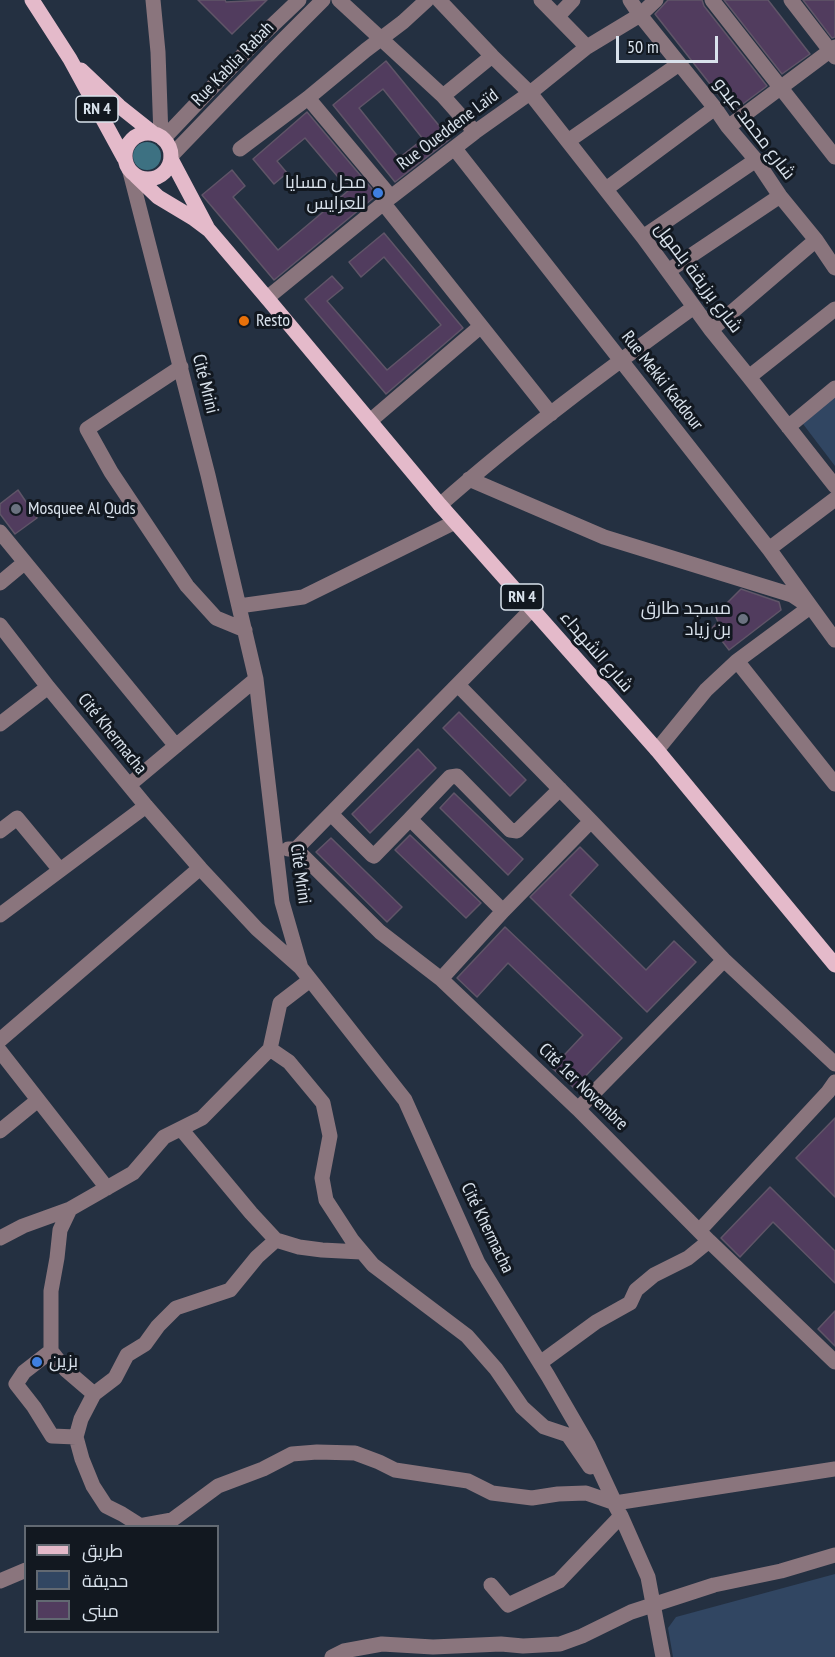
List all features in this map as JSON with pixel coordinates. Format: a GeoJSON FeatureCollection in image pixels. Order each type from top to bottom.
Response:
{"type":"FeatureCollection","features":[{"type":"Feature","properties":{"kind":"main road","name":"RN 4"},"geometry":{"type":"LineString","coordinates":[[33,0],[70,59],[130,169],[158,197],[209,230]]}},
{"type":"Feature","properties":{"kind":"main road","name":"RN 4"},"geometry":{"type":"LineString","coordinates":[[70,59],[119,106],[159,136]]}},
{"type":"Feature","properties":{"kind":"main road"},"geometry":{"type":"LineString","coordinates":[[171,157],[169,165],[161,175],[149,179],[130,169],[125,151],[132,138],[146,133],[159,136],[170,149],[171,157],[209,230]]}},
{"type":"Feature","properties":{"kind":"main road","name":"شارع الشهداء"},"geometry":{"type":"LineString","coordinates":[[209,230],[440,505],[657,750],[835,965]]}},
{"type":"Feature","properties":{"kind":"street"},"geometry":{"type":"LineString","coordinates":[[153,0],[158,52],[159,136]]}},
{"type":"Feature","properties":{"kind":"street","name":"Rue Kablia Rabah"},"geometry":{"type":"LineString","coordinates":[[159,136],[299,0]]}},
{"type":"Feature","properties":{"kind":"street","name":"Rue Kablia Rabah"},"geometry":{"type":"LineString","coordinates":[[171,157],[323,0]]}},
{"type":"Feature","properties":{"kind":"street"},"geometry":{"type":"LineString","coordinates":[[339,0],[443,96],[476,132]]}},
{"type":"Feature","properties":{"kind":"street"},"geometry":{"type":"LineString","coordinates":[[240,149],[381,40],[427,0]]}},
{"type":"Feature","properties":{"kind":"street","name":"شارع برزيقة بلمهل"},"geometry":{"type":"LineString","coordinates":[[439,0],[530,93],[644,237],[711,330],[835,486]]}},
{"type":"Feature","properties":{"kind":"street"},"geometry":{"type":"LineString","coordinates":[[541,0],[587,47]]}},
{"type":"Feature","properties":{"kind":"street"},"geometry":{"type":"LineString","coordinates":[[558,16],[573,0]]}},
{"type":"Feature","properties":{"kind":"street","name":"شارع محمد عبدو"},"geometry":{"type":"LineString","coordinates":[[630,0],[756,160],[780,196],[832,258]]}},
{"type":"Feature","properties":{"kind":"street","name":"Rue Oueddene Laïd"},"geometry":{"type":"LineString","coordinates":[[267,298],[476,132],[530,93],[587,47],[640,15],[656,0]]}},
{"type":"Feature","properties":{"kind":"street"},"geometry":{"type":"LineString","coordinates":[[712,0],[835,157]]}},
{"type":"Feature","properties":{"kind":"street"},"geometry":{"type":"LineString","coordinates":[[728,127],[833,52],[791,0]]}},
{"type":"Feature","properties":{"kind":"street"},"geometry":{"type":"LineString","coordinates":[[260,38],[274,49]]}},
{"type":"Feature","properties":{"kind":"street"},"geometry":{"type":"LineString","coordinates":[[443,96],[492,56]]}},
{"type":"Feature","properties":{"kind":"street"},"geometry":{"type":"LineString","coordinates":[[568,141],[679,64]]}},
{"type":"Feature","properties":{"kind":"street"},"geometry":{"type":"LineString","coordinates":[[308,98],[388,200],[481,326],[551,414]]}},
{"type":"Feature","properties":{"kind":"street"},"geometry":{"type":"LineString","coordinates":[[606,189],[715,108]]}},
{"type":"Feature","properties":{"kind":"street","name":"Rue Mekki Kaddour"},"geometry":{"type":"LineString","coordinates":[[456,149],[769,549],[835,640]]}},
{"type":"Feature","properties":{"kind":"street"},"geometry":{"type":"LineString","coordinates":[[644,237],[756,160]]}},
{"type":"Feature","properties":{"kind":"street","name":"Cité Mrini"},"geometry":{"type":"LineString","coordinates":[[130,169],[256,679],[282,902],[305,974]]}},
{"type":"Feature","properties":{"kind":"street"},"geometry":{"type":"LineString","coordinates":[[668,271],[780,196]]}},
{"type":"Feature","properties":{"kind":"street"},"geometry":{"type":"LineString","coordinates":[[711,330],[816,240]]}},
{"type":"Feature","properties":{"kind":"street"},"geometry":{"type":"LineString","coordinates":[[440,505],[551,414],[694,307]]}},
{"type":"Feature","properties":{"kind":"street"},"geometry":{"type":"LineString","coordinates":[[750,377],[835,309]]}},
{"type":"Feature","properties":{"kind":"street"},"geometry":{"type":"LineString","coordinates":[[370,421],[481,326]]}},
{"type":"Feature","properties":{"kind":"street"},"geometry":{"type":"LineString","coordinates":[[181,368],[87,429],[111,472],[187,586],[216,618],[245,630]]}},
{"type":"Feature","properties":{"kind":"street"},"geometry":{"type":"LineString","coordinates":[[788,427],[835,388]]}},
{"type":"Feature","properties":{"kind":"street"},"geometry":{"type":"LineString","coordinates":[[470,479],[604,537],[792,595],[810,607],[737,661],[705,690],[657,750]]}},
{"type":"Feature","properties":{"kind":"street"},"geometry":{"type":"LineString","coordinates":[[769,549],[835,499]]}},
{"type":"Feature","properties":{"kind":"street"},"geometry":{"type":"LineString","coordinates":[[239,606],[303,597],[455,522]]}},
{"type":"Feature","properties":{"kind":"street"},"geometry":{"type":"LineString","coordinates":[[0,532],[176,746]]}},
{"type":"Feature","properties":{"kind":"street"},"geometry":{"type":"LineString","coordinates":[[0,583],[24,563]]}},
{"type":"Feature","properties":{"kind":"street"},"geometry":{"type":"LineString","coordinates":[[276,850],[296,849],[532,609]]}},
{"type":"Feature","properties":{"kind":"street","name":"Cité Khermacha"},"geometry":{"type":"LineString","coordinates":[[0,625],[146,806],[257,929],[305,974],[405,1100],[478,1263],[588,1445],[618,1510]]}},
{"type":"Feature","properties":{"kind":"street"},"geometry":{"type":"LineString","coordinates":[[737,661],[835,784]]}},
{"type":"Feature","properties":{"kind":"street"},"geometry":{"type":"LineString","coordinates":[[129,785],[256,679]]}},
{"type":"Feature","properties":{"kind":"street"},"geometry":{"type":"LineString","coordinates":[[458,685],[724,960],[835,1064]]}},
{"type":"Feature","properties":{"kind":"street"},"geometry":{"type":"LineString","coordinates":[[0,724],[48,687]]}},
{"type":"Feature","properties":{"kind":"street"},"geometry":{"type":"LineString","coordinates":[[331,814],[374,856],[450,777],[457,776],[510,830],[514,831],[518,831],[561,789]]}},
{"type":"Feature","properties":{"kind":"street"},"geometry":{"type":"LineString","coordinates":[[0,915],[146,806]]}},
{"type":"Feature","properties":{"kind":"street"},"geometry":{"type":"LineString","coordinates":[[0,831],[17,818],[60,870]]}},
{"type":"Feature","properties":{"kind":"street"},"geometry":{"type":"LineString","coordinates":[[410,819],[503,911]]}},
{"type":"Feature","properties":{"kind":"street"},"geometry":{"type":"LineString","coordinates":[[441,978],[591,821]]}},
{"type":"Feature","properties":{"kind":"street","name":"Cité 1er Novembre"},"geometry":{"type":"LineString","coordinates":[[296,849],[380,932],[441,978],[578,1109],[704,1236],[835,1362]]}},
{"type":"Feature","properties":{"kind":"street"},"geometry":{"type":"LineString","coordinates":[[0,1040],[200,868]]}},
{"type":"Feature","properties":{"kind":"street"},"geometry":{"type":"LineString","coordinates":[[578,1109],[724,960]]}},
{"type":"Feature","properties":{"kind":"street"},"geometry":{"type":"LineString","coordinates":[[0,1238],[23,1226],[70,1209],[134,1173],[164,1137],[202,1118],[270,1049],[280,1003],[305,974]]}},
{"type":"Feature","properties":{"kind":"street"},"geometry":{"type":"LineString","coordinates":[[270,1049],[289,1062],[323,1103],[330,1136],[322,1178],[326,1200],[361,1252],[372,1265],[466,1336],[496,1368],[522,1407],[544,1427],[568,1436],[618,1510],[648,1577],[663,1657]]}},
{"type":"Feature","properties":{"kind":"street"},"geometry":{"type":"LineString","coordinates":[[0,1051],[107,1188]]}},
{"type":"Feature","properties":{"kind":"street"},"geometry":{"type":"LineString","coordinates":[[540,1363],[596,1322],[630,1303],[636,1290],[654,1275],[688,1258],[704,1236],[835,1082]]}},
{"type":"Feature","properties":{"kind":"street"},"geometry":{"type":"LineString","coordinates":[[0,1131],[38,1100]]}},
{"type":"Feature","properties":{"kind":"street"},"geometry":{"type":"LineString","coordinates":[[181,1129],[276,1240],[299,1247],[361,1252]]}},
{"type":"Feature","properties":{"kind":"street"},"geometry":{"type":"LineString","coordinates":[[70,1209],[60,1230],[51,1291],[51,1351],[66,1370],[94,1394]]}},
{"type":"Feature","properties":{"kind":"street"},"geometry":{"type":"LineString","coordinates":[[138,1525],[105,1506],[93,1486],[76,1437],[81,1419],[94,1394],[115,1378],[127,1355],[145,1344],[158,1326],[176,1308],[230,1290],[257,1257],[276,1240]]}},
{"type":"Feature","properties":{"kind":"street"},"geometry":{"type":"LineString","coordinates":[[51,1351],[24,1372],[16,1384],[52,1436],[76,1437]]}},
{"type":"Feature","properties":{"kind":"street"},"geometry":{"type":"LineString","coordinates":[[145,1525],[172,1520],[218,1486],[262,1469],[292,1454],[316,1452],[355,1454],[395,1470],[468,1481],[492,1493],[532,1498],[586,1493],[618,1510],[835,1469]]}},
{"type":"Feature","properties":{"kind":"street"},"geometry":{"type":"LineString","coordinates":[[491,1585],[508,1605],[559,1581],[618,1510]]}},
{"type":"Feature","properties":{"kind":"street"},"geometry":{"type":"LineString","coordinates":[[332,1657],[344,1651],[382,1644],[433,1647],[560,1644],[631,1612],[714,1585],[835,1555]]}},
{"type":"Feature","properties":{"kind":"street"},"geometry":{"type":"LineString","coordinates":[[0,1581],[24,1571]]}},
{"type":"Feature","properties":{"kind":"green space"},"geometry":{"type":"Polygon","coordinates":[[[835,393],[835,466],[800,420],[835,393]]]}},
{"type":"Feature","properties":{"kind":"green space"},"geometry":{"type":"Polygon","coordinates":[[[835,1574],[835,1657],[673,1657],[668,1628],[676,1617],[835,1574]]]}},
{"type":"Feature","properties":{"kind":"shaded area"},"geometry":{"type":"Polygon","coordinates":[[[147,142],[157,146],[161,156],[157,166],[147,170],[137,166],[133,156],[137,146],[147,142]]]}},
{"type":"Feature","properties":{"kind":"building"},"geometry":{"type":"Polygon","coordinates":[[[198,0],[225,0],[226,2],[267,0],[232,34],[198,0]]]}},
{"type":"Feature","properties":{"kind":"building"},"geometry":{"type":"Polygon","coordinates":[[[668,0],[702,0],[704,6],[767,86],[732,112],[655,14],[668,0]]]}},
{"type":"Feature","properties":{"kind":"building"},"geometry":{"type":"Polygon","coordinates":[[[724,0],[768,0],[810,54],[782,74],[724,0]]]}},
{"type":"Feature","properties":{"kind":"building"},"geometry":{"type":"Polygon","coordinates":[[[803,0],[835,0],[835,37],[832,38],[803,0]]]}},
{"type":"Feature","properties":{"kind":"building"},"geometry":{"type":"Polygon","coordinates":[[[386,61],[450,139],[395,182],[333,105],[386,61]],[[383,89],[359,108],[399,158],[423,139],[383,89]]]}},
{"type":"Feature","properties":{"kind":"building"},"geometry":{"type":"Polygon","coordinates":[[[307,112],[377,195],[274,280],[202,195],[232,170],[245,186],[233,197],[278,250],[349,190],[305,138],[277,161],[287,173],[274,184],[253,159],[307,112]]]}},
{"type":"Feature","properties":{"kind":"building"},"geometry":{"type":"Polygon","coordinates":[[[384,233],[463,328],[386,394],[305,299],[332,276],[343,288],[327,301],[387,370],[441,325],[384,257],[361,277],[349,262],[384,233]]]}},
{"type":"Feature","properties":{"kind":"building","name":"Mosquee Al Quds"},"geometry":{"type":"Polygon","coordinates":[[[18,490],[37,518],[15,534],[0,514],[0,504],[18,490]]]}},
{"type":"Feature","properties":{"kind":"building","name":"مسجد طارق بن زياد"},"geometry":{"type":"Polygon","coordinates":[[[741,589],[779,602],[781,610],[729,650],[712,628],[718,622],[715,615],[741,589]]]}},
{"type":"Feature","properties":{"kind":"building"},"geometry":{"type":"Polygon","coordinates":[[[459,712],[526,780],[510,796],[443,728],[459,712]]]}},
{"type":"Feature","properties":{"kind":"building"},"geometry":{"type":"Polygon","coordinates":[[[418,749],[436,768],[370,833],[352,814],[418,749]]]}},
{"type":"Feature","properties":{"kind":"building"},"geometry":{"type":"Polygon","coordinates":[[[454,793],[523,859],[508,875],[440,808],[454,793]]]}},
{"type":"Feature","properties":{"kind":"building"},"geometry":{"type":"Polygon","coordinates":[[[410,835],[481,903],[466,918],[395,850],[410,835]]]}},
{"type":"Feature","properties":{"kind":"building"},"geometry":{"type":"Polygon","coordinates":[[[331,838],[402,907],[387,922],[316,852],[331,838]]]}},
{"type":"Feature","properties":{"kind":"building"},"geometry":{"type":"Polygon","coordinates":[[[580,847],[598,865],[570,895],[646,970],[674,941],[696,962],[647,1012],[530,897],[580,847]]]}},
{"type":"Feature","properties":{"kind":"building"},"geometry":{"type":"Polygon","coordinates":[[[505,927],[622,1038],[574,1088],[552,1068],[583,1035],[508,963],[477,997],[457,978],[505,927]]]}},
{"type":"Feature","properties":{"kind":"building"},"geometry":{"type":"Polygon","coordinates":[[[835,1118],[835,1197],[796,1158],[835,1118]]]}},
{"type":"Feature","properties":{"kind":"building"},"geometry":{"type":"Polygon","coordinates":[[[770,1187],[835,1251],[835,1283],[773,1222],[740,1257],[721,1238],[770,1187]]]}},
{"type":"Feature","properties":{"kind":"building"},"geometry":{"type":"Polygon","coordinates":[[[835,1311],[835,1346],[818,1329],[835,1311]]]}},
{"type":"Feature","properties":{"kind":"place","name":"محل مسايا للعرايس"},"geometry":{"type":"Point","coordinates":[378,193]}},
{"type":"Feature","properties":{"kind":"place","name":"Resto"},"geometry":{"type":"Point","coordinates":[244,321]}},
{"type":"Feature","properties":{"kind":"place","name":"Mosquee Al Quds"},"geometry":{"type":"Point","coordinates":[16,509]}},
{"type":"Feature","properties":{"kind":"place","name":"مسجد طارق بن زياد"},"geometry":{"type":"Point","coordinates":[743,619]}},
{"type":"Feature","properties":{"kind":"place","name":"بزين"},"geometry":{"type":"Point","coordinates":[37,1362]}}]}
